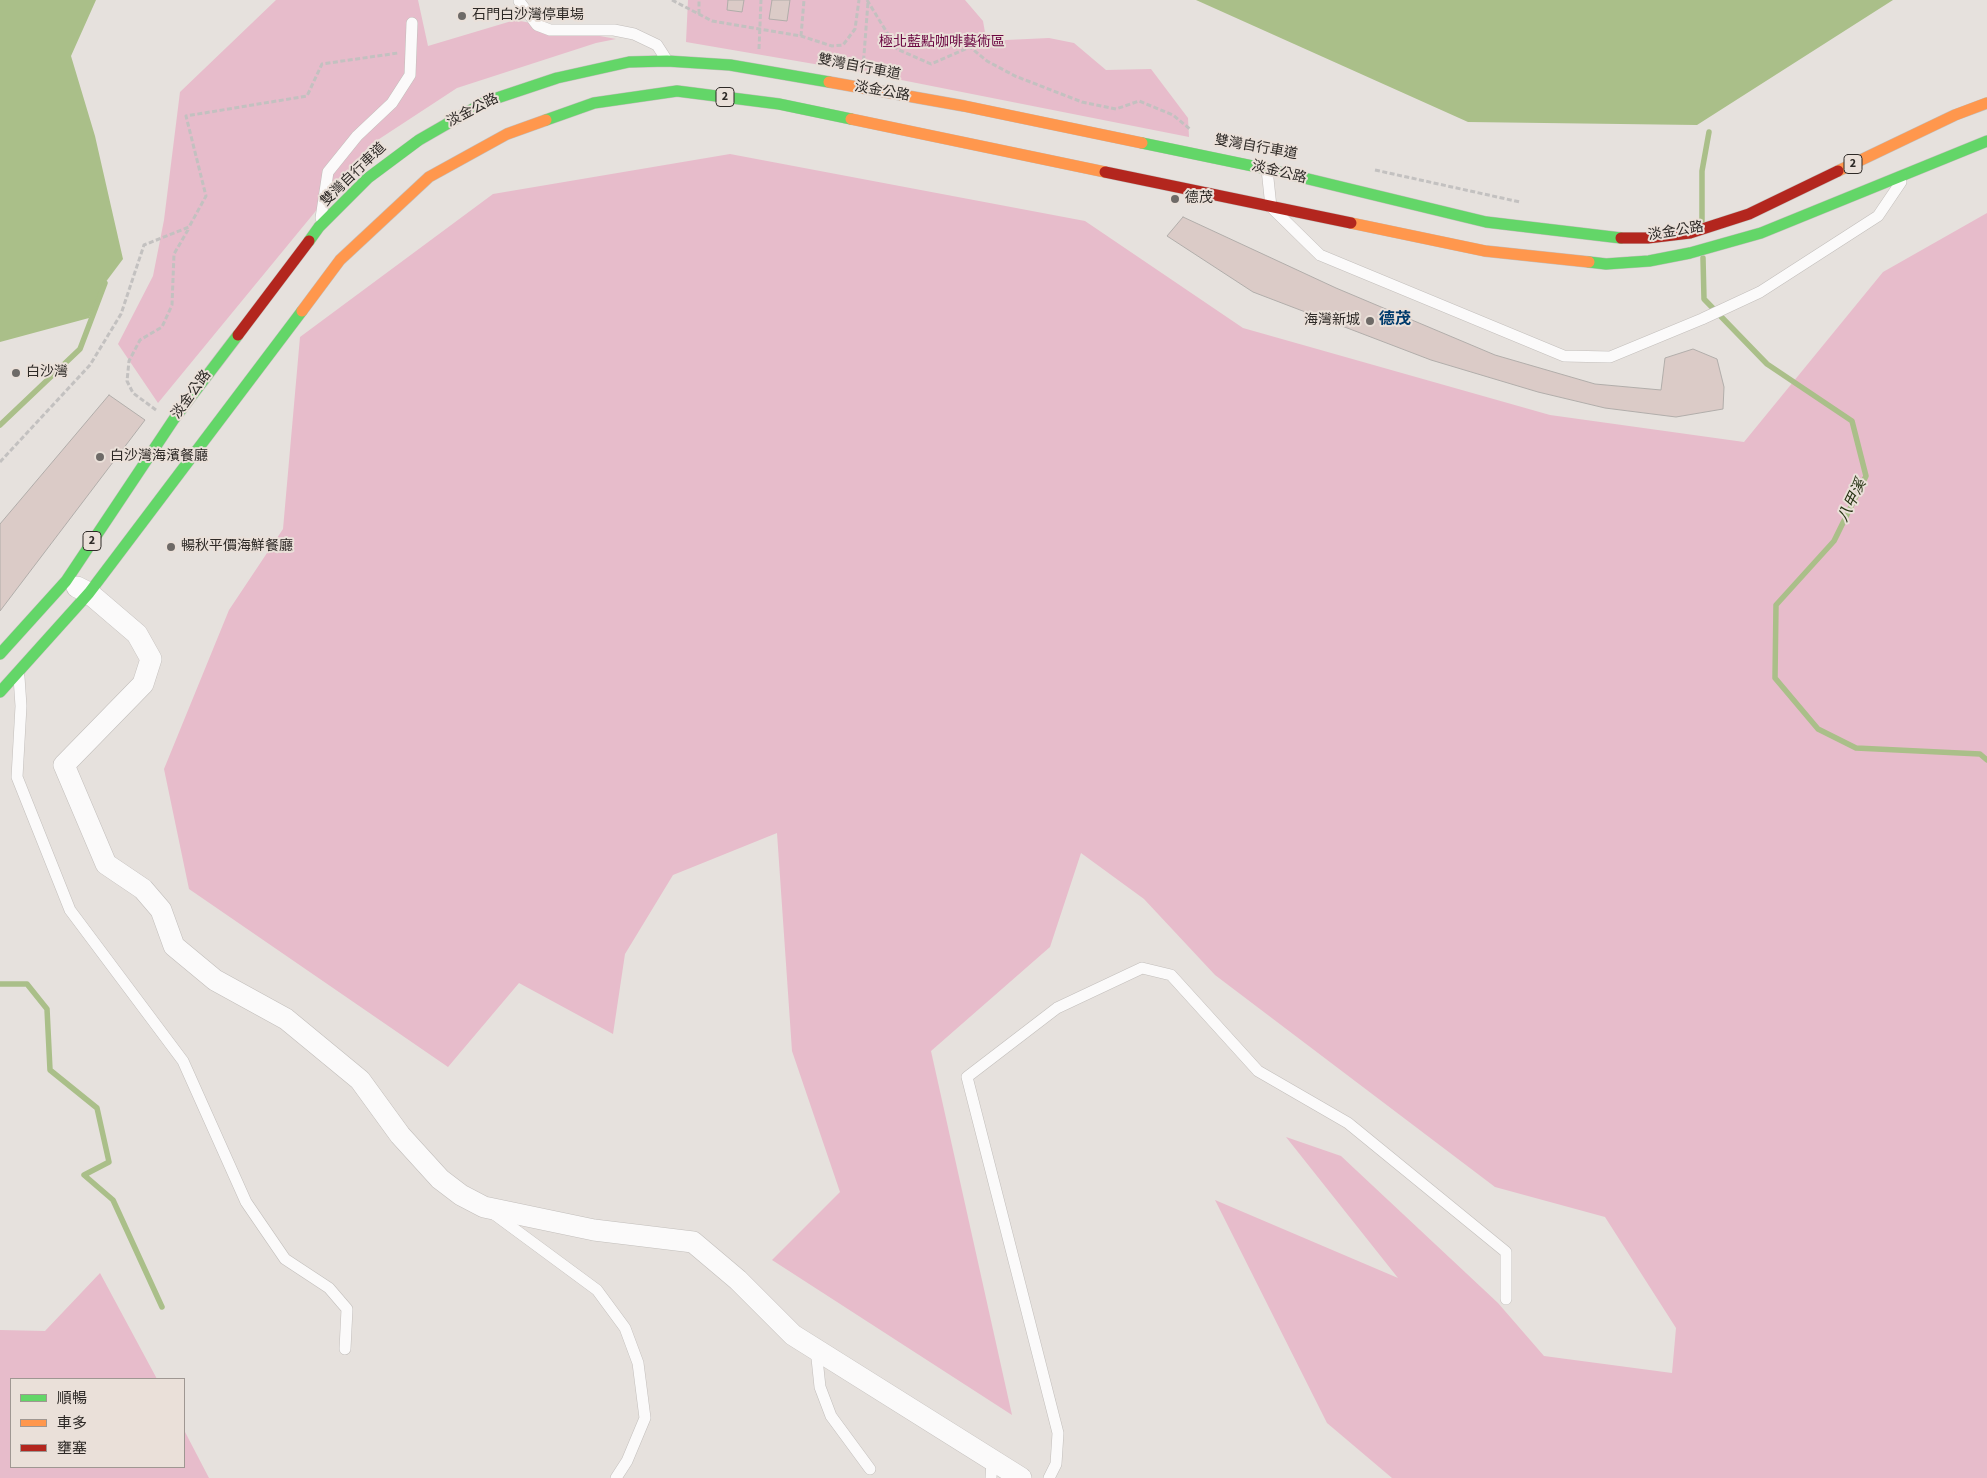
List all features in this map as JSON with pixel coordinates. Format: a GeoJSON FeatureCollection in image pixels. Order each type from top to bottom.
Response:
{"type":"FeatureCollection","features":[{"type":"Feature","properties":{"kind":"main road","name":"淡金公路"},"geometry":{"type":"LineString","coordinates":[[0,654],[66,581],[174,419],[320,227],[368,178],[419,140],[484,102],[557,78],[629,62],[667,61],[730,65],[964,106],[1267,169],[1486,222],[1610,238],[1648,238],[1690,233],[1749,214],[1955,115],[1987,103]]}},
{"type":"Feature","properties":{"kind":"main road","name":"淡金公路"},"geometry":{"type":"LineString","coordinates":[[1,691],[90,593],[340,260],[429,177],[507,134],[594,102],[677,91],[779,104],[1485,250],[1596,263],[1649,261],[1690,253],[1761,233],[1987,141]]}},
{"type":"Feature","properties":{"kind":"street"},"geometry":{"type":"LineString","coordinates":[[66,581],[90,593],[138,634],[151,659],[143,684],[64,765],[106,864],[143,889],[162,910],[174,946],[215,980],[286,1019],[360,1080],[400,1135],[440,1179],[484,1207],[594,1230],[693,1242],[738,1280],[794,1335],[992,1469],[1021,1478]]}},
{"type":"Feature","properties":{"kind":"lane"},"geometry":{"type":"LineString","coordinates":[[519,1],[537,25],[550,30],[614,30],[634,34],[657,45],[667,61]]}},
{"type":"Feature","properties":{"kind":"lane"},"geometry":{"type":"LineString","coordinates":[[320,227],[328,172],[356,136],[392,103],[410,75],[412,23]]}},
{"type":"Feature","properties":{"kind":"lane"},"geometry":{"type":"LineString","coordinates":[[1267,169],[1271,207],[1320,255],[1564,356],[1610,356],[1702,319],[1760,292],[1878,216],[1908,172]]}},
{"type":"Feature","properties":{"kind":"lane"},"geometry":{"type":"LineString","coordinates":[[18,635],[21,706],[17,777],[70,910],[183,1061],[246,1202],[285,1259],[329,1288],[347,1309],[345,1349]]}},
{"type":"Feature","properties":{"kind":"lane"},"geometry":{"type":"LineString","coordinates":[[1050,1478],[1056,1464],[1058,1434],[967,1077],[1057,1008],[1142,968],[1171,974],[1258,1071],[1348,1124],[1506,1252],[1506,1299]]}},
{"type":"Feature","properties":{"kind":"lane"},"geometry":{"type":"LineString","coordinates":[[484,1207],[597,1290],[624,1328],[638,1364],[645,1418],[627,1461],[616,1478]]}},
{"type":"Feature","properties":{"kind":"lane"},"geometry":{"type":"LineString","coordinates":[[816,1349],[820,1387],[831,1416],[870,1469]]}},
{"type":"Feature","properties":{"kind":"path"},"geometry":{"type":"LineString","coordinates":[[672,0],[712,21],[801,36],[832,46],[843,45],[855,29],[859,0]]}},
{"type":"Feature","properties":{"kind":"path"},"geometry":{"type":"LineString","coordinates":[[699,0],[699,14]]}},
{"type":"Feature","properties":{"kind":"path"},"geometry":{"type":"LineString","coordinates":[[759,49],[761,0]]}},
{"type":"Feature","properties":{"kind":"path"},"geometry":{"type":"LineString","coordinates":[[801,36],[804,0]]}},
{"type":"Feature","properties":{"kind":"path"},"geometry":{"type":"LineString","coordinates":[[863,68],[868,0]]}},
{"type":"Feature","properties":{"kind":"path"},"geometry":{"type":"LineString","coordinates":[[868,0],[897,49],[931,64],[970,47],[988,61],[1015,76],[1082,102],[1116,109],[1138,101],[1173,115],[1195,133]]}},
{"type":"Feature","properties":{"kind":"path"},"geometry":{"type":"LineString","coordinates":[[750,49],[769,51]]}},
{"type":"Feature","properties":{"kind":"path"},"geometry":{"type":"LineString","coordinates":[[160,412],[133,393],[128,381],[129,361],[140,340],[162,327],[172,304],[174,254],[206,196],[186,116],[307,96],[322,64],[411,51]]}},
{"type":"Feature","properties":{"kind":"path","name":"雙灣自行車道"},"geometry":{"type":"LineString","coordinates":[[854,66],[873,70]]}},
{"type":"Feature","properties":{"kind":"path"},"geometry":{"type":"LineString","coordinates":[[1370,169],[1524,203]]}},
{"type":"Feature","properties":{"kind":"path"},"geometry":{"type":"LineString","coordinates":[[0,462],[90,365],[121,314],[144,245],[189,227]]}},
{"type":"Feature","properties":{"kind":"green space"},"geometry":{"type":"Polygon","coordinates":[[[276,0],[418,0],[428,46],[515,20],[616,39],[596,43],[457,88],[370,145],[158,403],[118,344],[153,276],[164,220],[180,92],[276,0]]]}},
{"type":"Feature","properties":{"kind":"green space","name":"極北藍點咖啡藝術區"},"geometry":{"type":"Polygon","coordinates":[[[688,0],[965,0],[983,21],[987,44],[1006,40],[1049,38],[1074,43],[1106,70],[1151,69],[1188,118],[1189,137],[861,72],[686,42],[688,0]]]}},
{"type":"Feature","properties":{"kind":"green space"},"geometry":{"type":"Polygon","coordinates":[[[730,154],[1085,221],[1243,328],[1550,415],[1744,442],[1883,272],[1987,213],[1987,1478],[1392,1478],[1327,1423],[1215,1200],[1398,1278],[1286,1137],[1341,1156],[1498,1303],[1544,1356],[1672,1373],[1676,1328],[1605,1217],[1495,1187],[1215,975],[1144,899],[1081,853],[1050,947],[931,1051],[1012,1415],[772,1260],[840,1192],[792,1051],[777,833],[673,875],[625,954],[613,1034],[519,983],[448,1067],[189,889],[164,769],[229,610],[283,529],[300,337],[493,194],[730,154]]]}},
{"type":"Feature","properties":{"kind":"green space"},"geometry":{"type":"Polygon","coordinates":[[[100,1273],[156,1378],[10,1378],[10,1468],[185,1468],[185,1432],[209,1478],[0,1478],[0,1330],[45,1331],[100,1273]]]}},
{"type":"Feature","properties":{"kind":"shaded area"},"geometry":{"type":"Polygon","coordinates":[[[0,0],[96,0],[71,56],[95,136],[123,259],[105,283],[89,318],[0,342],[0,0]]]}},
{"type":"Feature","properties":{"kind":"shaded area"},"geometry":{"type":"Polygon","coordinates":[[[1196,0],[1893,0],[1697,125],[1468,122],[1196,0]]]}},
{"type":"Feature","properties":{"kind":"building"},"geometry":{"type":"Polygon","coordinates":[[[728,0],[744,0],[742,12],[727,10],[728,0]]]}},
{"type":"Feature","properties":{"kind":"building"},"geometry":{"type":"Polygon","coordinates":[[[772,0],[790,0],[787,21],[769,19],[772,0]]]}},
{"type":"Feature","properties":{"kind":"building","name":"海灣新城"},"geometry":{"type":"Polygon","coordinates":[[[1183,217],[1336,288],[1495,355],[1595,384],[1661,390],[1665,358],[1693,349],[1717,359],[1724,387],[1723,409],[1676,417],[1605,408],[1538,392],[1431,360],[1253,292],[1167,236],[1183,217]]]}},
{"type":"Feature","properties":{"kind":"building"},"geometry":{"type":"Polygon","coordinates":[[[109,395],[145,420],[0,611],[0,524],[109,395]]]}},
{"type":"Feature","properties":{"kind":"waterway","name":"八甲溪"},"geometry":{"type":"LineString","coordinates":[[1702,221],[1702,171],[1709,132]]}},
{"type":"Feature","properties":{"kind":"waterway","name":"八甲溪"},"geometry":{"type":"LineString","coordinates":[[1703,258],[1704,299],[1767,364],[1852,421],[1866,476],[1834,541],[1776,605],[1775,678],[1818,729],[1856,748],[1980,754],[1987,760]]}},
{"type":"Feature","properties":{"kind":"waterway"},"geometry":{"type":"LineString","coordinates":[[0,425],[80,349],[105,283]]}},
{"type":"Feature","properties":{"kind":"waterway"},"geometry":{"type":"LineString","coordinates":[[0,984],[27,984],[47,1009],[50,1070],[97,1108],[109,1162],[84,1175],[113,1200],[162,1307]]}},
{"type":"Feature","properties":{"kind":"traffic: fast"},"geometry":{"type":"LineString","coordinates":[[309,241],[319,227],[368,178],[419,140],[485,102],[557,78],[629,62],[667,61],[730,65],[829,82]]}},
{"type":"Feature","properties":{"kind":"traffic: fast"},"geometry":{"type":"LineString","coordinates":[[546,120],[594,103],[677,91],[779,104],[851,119]]}},
{"type":"Feature","properties":{"kind":"traffic: fast"},"geometry":{"type":"LineString","coordinates":[[1589,262],[1606,264],[1649,261],[1690,253],[1761,233],[1987,141]]}},
{"type":"Feature","properties":{"kind":"traffic: fast"},"geometry":{"type":"LineString","coordinates":[[1142,143],[1267,169],[1486,222],[1621,238]]}},
{"type":"Feature","properties":{"kind":"traffic: fast"},"geometry":{"type":"LineString","coordinates":[[0,692],[89,593],[302,311]]}},
{"type":"Feature","properties":{"kind":"traffic: fast"},"geometry":{"type":"LineString","coordinates":[[0,654],[66,581],[174,419],[238,335]]}},
{"type":"Feature","properties":{"kind":"traffic: slow"},"geometry":{"type":"LineString","coordinates":[[829,82],[964,106],[1142,143]]}},
{"type":"Feature","properties":{"kind":"traffic: slow"},"geometry":{"type":"LineString","coordinates":[[1838,171],[1955,115],[1987,103]]}},
{"type":"Feature","properties":{"kind":"traffic: slow"},"geometry":{"type":"LineString","coordinates":[[851,119],[1105,172]]}},
{"type":"Feature","properties":{"kind":"traffic: slow"},"geometry":{"type":"LineString","coordinates":[[302,311],[340,260],[429,177],[507,134],[546,120]]}},
{"type":"Feature","properties":{"kind":"traffic: slow"},"geometry":{"type":"LineString","coordinates":[[1351,223],[1485,251],[1589,262]]}},
{"type":"Feature","properties":{"kind":"traffic: jam"},"geometry":{"type":"LineString","coordinates":[[1621,238],[1648,238],[1690,233],[1749,214],[1838,171]]}},
{"type":"Feature","properties":{"kind":"traffic: jam"},"geometry":{"type":"LineString","coordinates":[[1105,172],[1351,223]]}},
{"type":"Feature","properties":{"kind":"traffic: jam"},"geometry":{"type":"LineString","coordinates":[[238,335],[309,241]]}},
{"type":"Feature","properties":{"kind":"place","name":"石門白沙灣停車場"},"geometry":{"type":"Point","coordinates":[462,16]}},
{"type":"Feature","properties":{"kind":"place","name":"德茂"},"geometry":{"type":"Point","coordinates":[1175,199]}},
{"type":"Feature","properties":{"kind":"place","name":"海灣新城"},"geometry":{"type":"Point","coordinates":[1370,321]}},
{"type":"Feature","properties":{"kind":"place","name":"白沙灣"},"geometry":{"type":"Point","coordinates":[16,373]}},
{"type":"Feature","properties":{"kind":"place","name":"白沙灣海濱餐廳"},"geometry":{"type":"Point","coordinates":[100,457]}},
{"type":"Feature","properties":{"kind":"place","name":"暢秋平價海鮮餐廳"},"geometry":{"type":"Point","coordinates":[171,547]}},
{"type":"Feature","properties":{"kind":"district","name":"德茂"},"geometry":{"type":"Point","coordinates":[1395,320]}}]}
